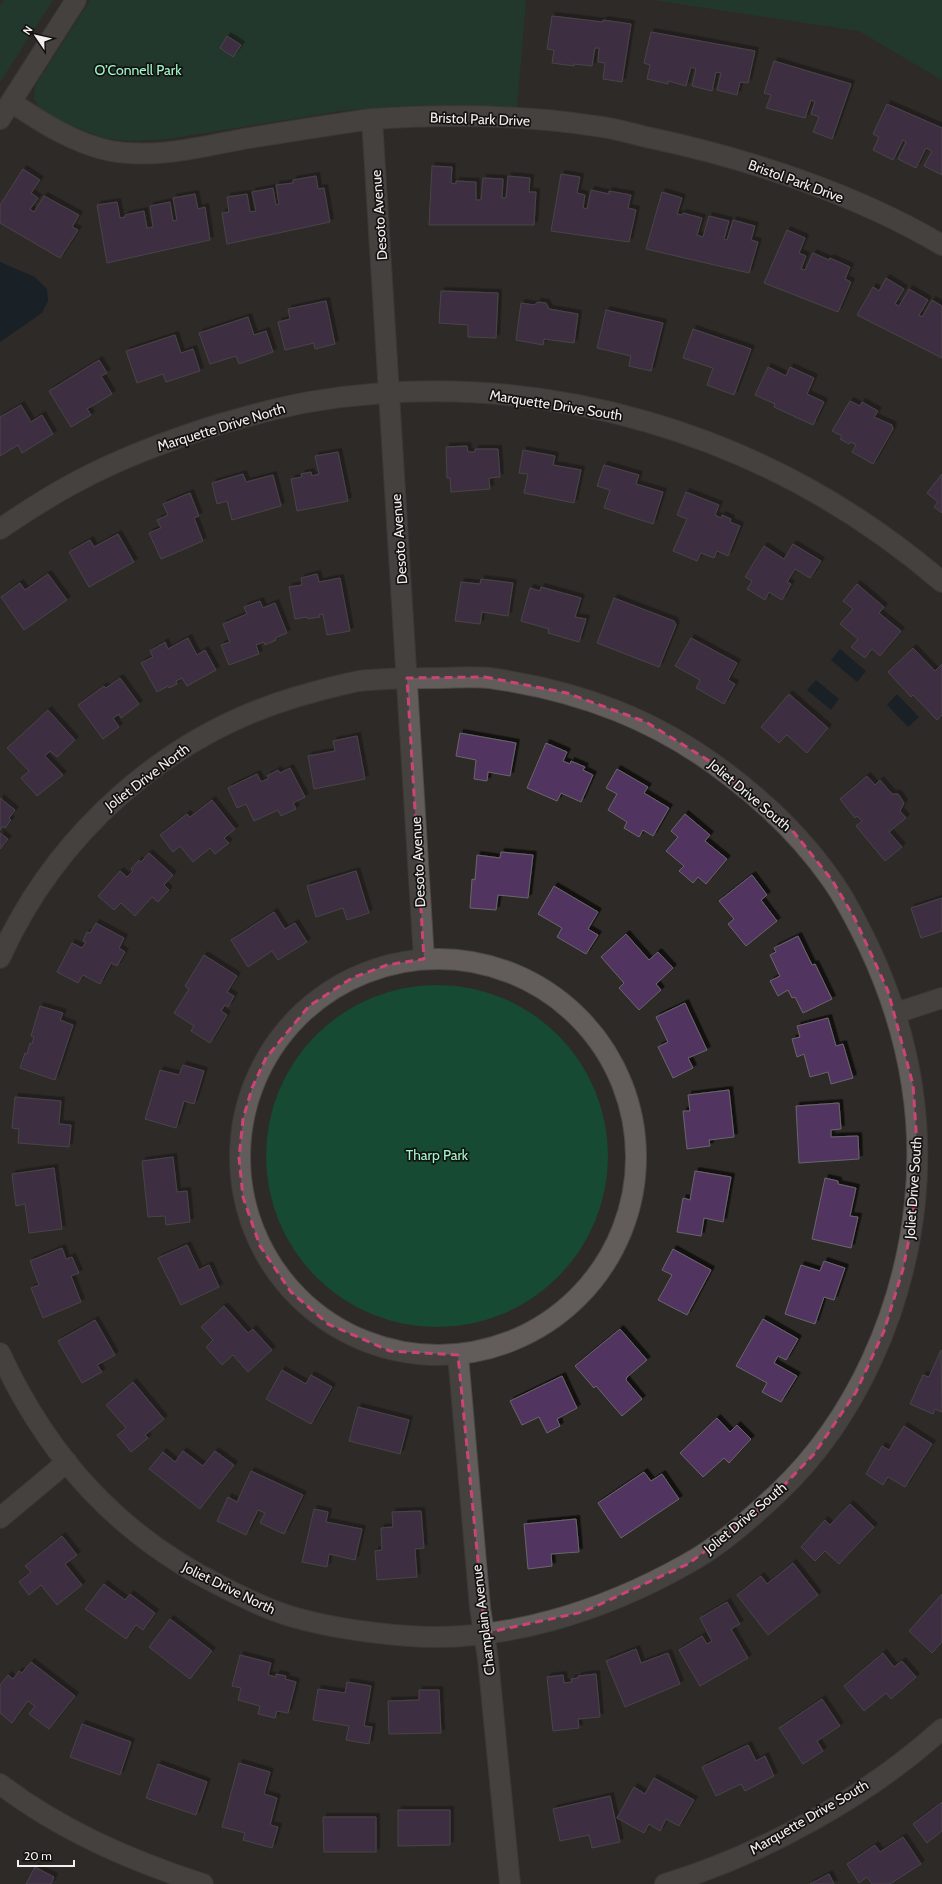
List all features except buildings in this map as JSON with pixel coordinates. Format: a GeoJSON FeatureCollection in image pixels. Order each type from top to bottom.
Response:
{"type":"FeatureCollection","features":[{"type":"Feature","properties":{"kind":"street"},"geometry":{"type":"LineString","coordinates":[[5,111],[76,0]]}},
{"type":"Feature","properties":{"kind":"street","name":"Bristol Park Drive"},"geometry":{"type":"LineString","coordinates":[[5,111],[83,142],[111,151],[146,153],[194,148],[372,118],[508,118],[595,126],[675,143],[736,159],[812,185],[899,223],[942,246]]}},
{"type":"Feature","properties":{"kind":"street","name":"Desoto Avenue"},"geometry":{"type":"LineString","coordinates":[[372,118],[424,959]]}},
{"type":"Feature","properties":{"kind":"street","name":"Marquette Drive South"},"geometry":{"type":"LineString","coordinates":[[390,393],[445,391],[538,399],[586,406],[637,418],[686,433],[767,466],[838,505],[883,535],[942,582]]}},
{"type":"Feature","properties":{"kind":"street","name":"Marquette Drive North"},"geometry":{"type":"LineString","coordinates":[[0,529],[78,480],[132,456],[184,436],[245,417],[313,401],[390,393]]}},
{"type":"Feature","properties":{"kind":"street","name":"Joliet Drive South"},"geometry":{"type":"LineString","coordinates":[[407,678],[485,677],[567,693],[646,722],[711,762],[747,790],[792,830],[832,880],[855,919],[888,991],[896,1013],[913,1085],[917,1118],[918,1159],[912,1224],[903,1269],[884,1331],[856,1392],[814,1454],[786,1485],[730,1534],[688,1564],[583,1612],[544,1623],[485,1633]]}},
{"type":"Feature","properties":{"kind":"street","name":"Joliet Drive North"},"geometry":{"type":"LineString","coordinates":[[0,958],[30,901],[60,858],[79,835],[98,814],[129,788],[176,753],[237,720],[276,703],[330,687],[357,682],[407,678]]}},
{"type":"Feature","properties":{"kind":"street"},"geometry":{"type":"LineString","coordinates":[[424,959],[462,960],[500,968],[547,991],[589,1027],[618,1073],[635,1130],[633,1195],[620,1236],[596,1278],[552,1320],[500,1346],[458,1355],[390,1351],[328,1324],[291,1292],[260,1246],[243,1197],[239,1158],[243,1119],[252,1088],[266,1058],[309,1006],[352,978],[387,965],[424,959]]}},
{"type":"Feature","properties":{"kind":"street"},"geometry":{"type":"LineString","coordinates":[[896,1013],[942,998]]}},
{"type":"Feature","properties":{"kind":"street","name":"Joliet Drive North"},"geometry":{"type":"LineString","coordinates":[[0,1353],[27,1404],[82,1483],[111,1512],[149,1543],[192,1572],[241,1597],[291,1616],[354,1631],[419,1637],[485,1633]]}},
{"type":"Feature","properties":{"kind":"street","name":"Champlain Avenue"},"geometry":{"type":"LineString","coordinates":[[458,1355],[480,1608],[485,1633],[510,1884]]}},
{"type":"Feature","properties":{"kind":"street"},"geometry":{"type":"LineString","coordinates":[[0,1518],[67,1462]]}},
{"type":"Feature","properties":{"kind":"street","name":"Marquette Drive South"},"geometry":{"type":"LineString","coordinates":[[665,1884],[725,1863],[765,1845],[804,1824],[852,1796],[901,1762],[942,1729]]}},
{"type":"Feature","properties":{"kind":"street"},"geometry":{"type":"LineString","coordinates":[[0,1784],[57,1822],[96,1842],[141,1863],[203,1884]]}},
{"type":"Feature","properties":{"kind":"highlighted area"},"geometry":{"type":"Polygon","coordinates":[[[485,677],[567,693],[646,722],[711,762],[768,807],[792,830],[832,880],[855,919],[888,991],[913,1085],[918,1159],[912,1224],[903,1269],[884,1331],[856,1392],[814,1454],[762,1508],[688,1564],[583,1612],[485,1633],[458,1355],[390,1351],[328,1324],[291,1292],[260,1246],[243,1197],[239,1158],[243,1119],[252,1088],[266,1058],[309,1006],[352,978],[387,965],[424,959],[407,678],[485,677]]]}},
{"type":"Feature","properties":{"kind":"green space"},"geometry":{"type":"Polygon","coordinates":[[[4,0],[53,0],[0,82],[0,6],[4,0]]]}},
{"type":"Feature","properties":{"kind":"green space","name":"O’Connell Park"},"geometry":{"type":"Polygon","coordinates":[[[90,0],[526,0],[517,109],[455,105],[400,106],[341,111],[167,139],[130,141],[103,138],[63,122],[40,109],[34,99],[35,86],[90,0]]]}},
{"type":"Feature","properties":{"kind":"green space"},"geometry":{"type":"Polygon","coordinates":[[[653,0],[942,0],[942,80],[859,31],[653,0]]]}},
{"type":"Feature","properties":{"kind":"green space","name":"Tharp Park"},"geometry":{"type":"Polygon","coordinates":[[[437,985],[470,988],[487,992],[502,998],[518,1005],[532,1014],[558,1035],[579,1061],[588,1075],[595,1091],[601,1106],[605,1123],[608,1156],[605,1189],[601,1206],[595,1221],[588,1237],[579,1251],[558,1277],[532,1298],[518,1307],[502,1314],[487,1320],[470,1324],[437,1327],[404,1324],[387,1320],[372,1314],[356,1307],[342,1298],[316,1277],[295,1251],[286,1237],[279,1221],[273,1206],[269,1189],[266,1156],[269,1123],[273,1106],[279,1091],[286,1075],[295,1061],[316,1035],[342,1014],[356,1005],[372,998],[387,992],[404,988],[437,985]]]}},
{"type":"Feature","properties":{"kind":"water"},"geometry":{"type":"Polygon","coordinates":[[[0,262],[35,277],[47,289],[48,301],[42,313],[0,342],[0,262]]]}},
{"type":"Feature","properties":{"kind":"water"},"geometry":{"type":"Polygon","coordinates":[[[840,649],[866,671],[857,682],[831,660],[840,649]]]}},
{"type":"Feature","properties":{"kind":"water"},"geometry":{"type":"Polygon","coordinates":[[[816,680],[839,699],[831,710],[807,690],[816,680]]]}},
{"type":"Feature","properties":{"kind":"water"},"geometry":{"type":"Polygon","coordinates":[[[897,694],[919,717],[908,727],[887,705],[897,694]]]}}]}
